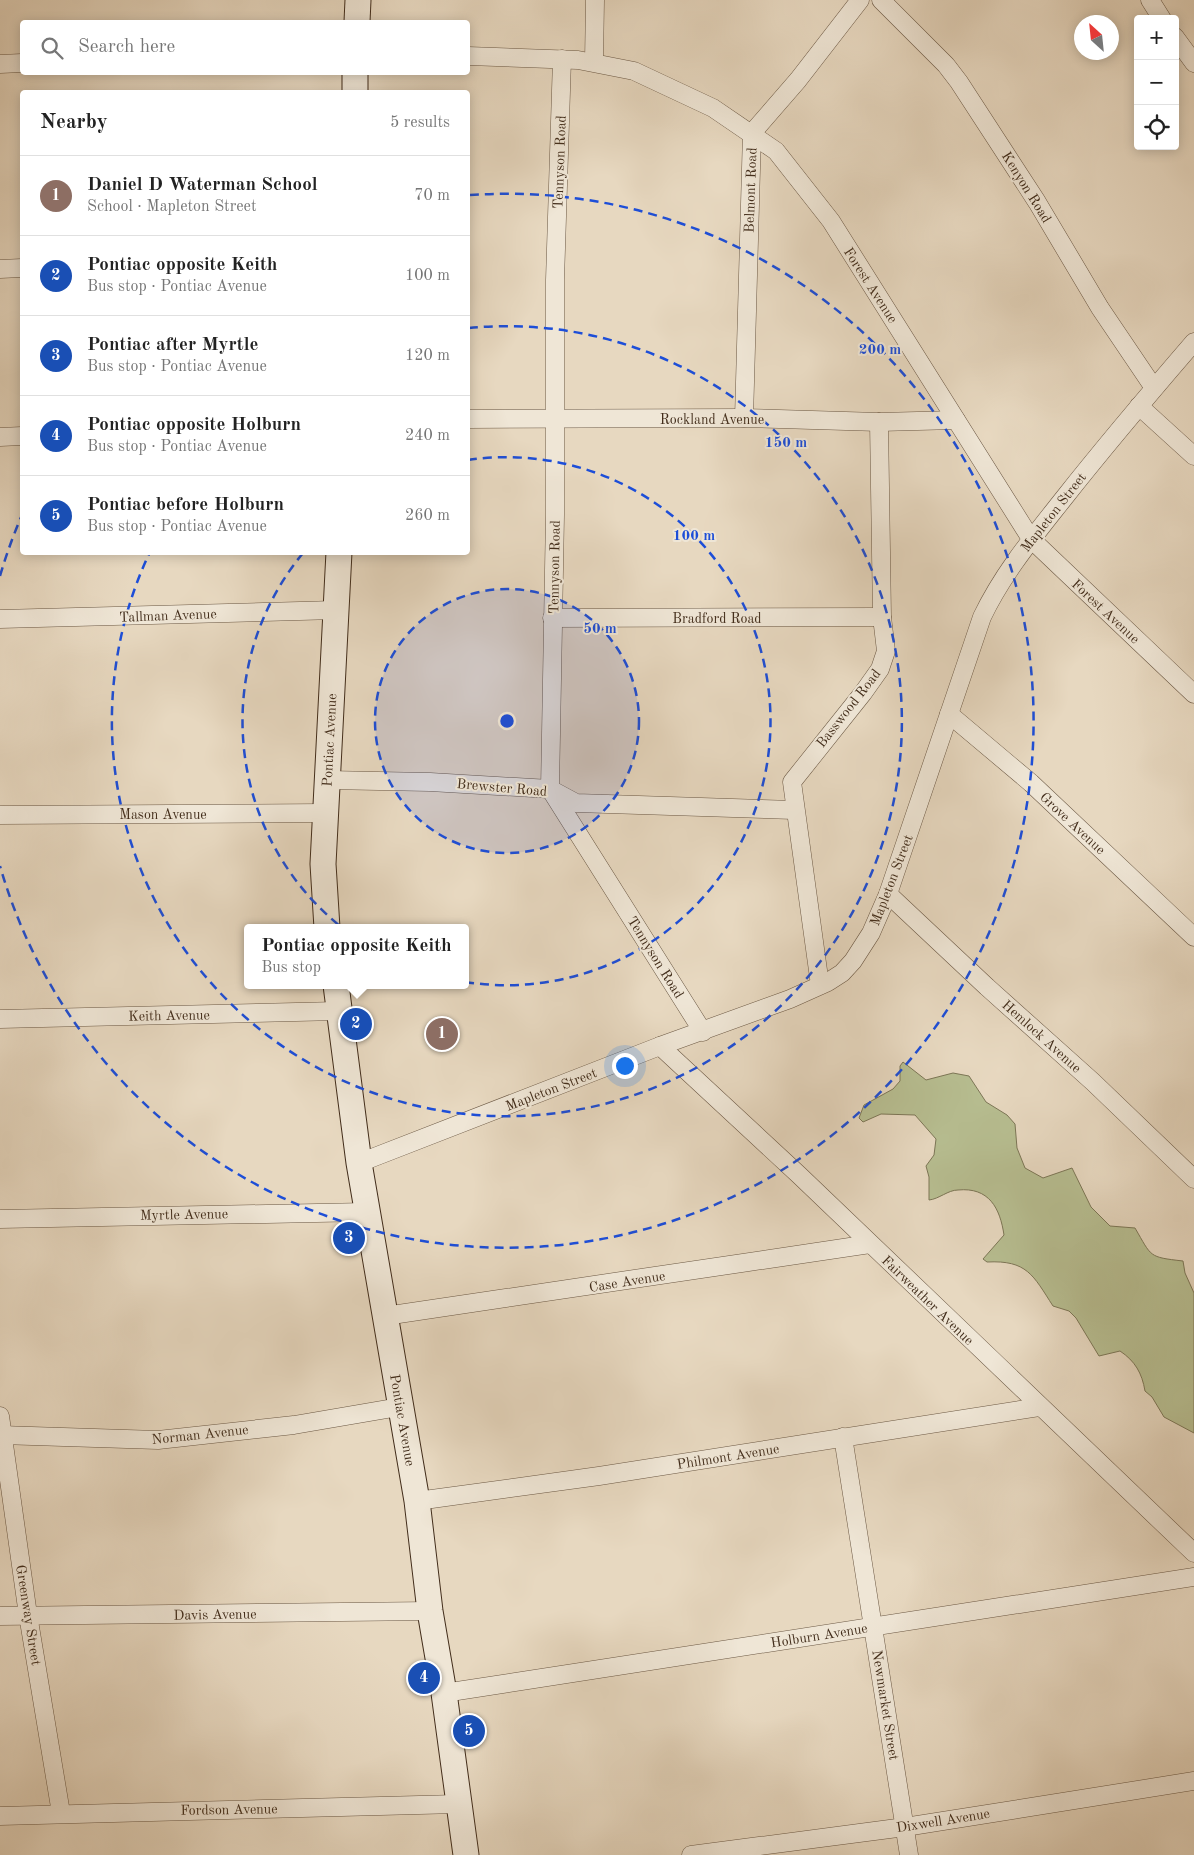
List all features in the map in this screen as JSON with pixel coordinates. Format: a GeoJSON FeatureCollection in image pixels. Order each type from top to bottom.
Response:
{"type":"FeatureCollection","features":[{"type":"Feature","properties":{"kind":"main road"},"geometry":{"type":"LineString","coordinates":[[357,20],[358,0]]}},
{"type":"Feature","properties":{"kind":"main road"},"geometry":{"type":"LineString","coordinates":[[354,90],[355,75]]}},
{"type":"Feature","properties":{"kind":"main road","name":"Pontiac Avenue"},"geometry":{"type":"LineString","coordinates":[[327,924],[323,864],[340,555]]}},
{"type":"Feature","properties":{"kind":"main road","name":"Pontiac Avenue"},"geometry":{"type":"LineString","coordinates":[[336,989],[367,1212],[417,1501],[430,1611],[444,1693],[466,1855]]}},
{"type":"Feature","properties":{"kind":"street"},"geometry":{"type":"LineString","coordinates":[[594,62],[595,0]]}},
{"type":"Feature","properties":{"kind":"street","name":"Belmont Road"},"geometry":{"type":"LineString","coordinates":[[744,418],[752,133],[798,80],[860,0]]}},
{"type":"Feature","properties":{"kind":"street","name":"Kenyon Road"},"geometry":{"type":"LineString","coordinates":[[881,0],[946,65],[959,82],[1037,202],[1100,308],[1154,388]]}},
{"type":"Feature","properties":{"kind":"street"},"geometry":{"type":"LineString","coordinates":[[1150,0],[1159,15]]}},
{"type":"Feature","properties":{"kind":"street"},"geometry":{"type":"LineString","coordinates":[[1179,42],[1194,63]]}},
{"type":"Feature","properties":{"kind":"street","name":"Forest Avenue"},"geometry":{"type":"LineString","coordinates":[[470,56],[562,58],[594,62],[634,71],[685,93],[752,133],[776,151],[831,221],[1031,540],[1194,694]]}},
{"type":"Feature","properties":{"kind":"street","name":"Tennyson Road"},"geometry":{"type":"LineString","coordinates":[[562,58],[555,280],[550,789],[703,1032]]}},
{"type":"Feature","properties":{"kind":"street"},"geometry":{"type":"LineString","coordinates":[[0,64],[20,63]]}},
{"type":"Feature","properties":{"kind":"street"},"geometry":{"type":"LineString","coordinates":[[0,269],[20,268]]}},
{"type":"Feature","properties":{"kind":"street","name":"Mapleton Street"},"geometry":{"type":"LineString","coordinates":[[360,1163],[660,1046],[790,999],[842,972],[853,961],[871,933],[888,894],[982,617],[1008,570],[1139,406],[1194,342]]}},
{"type":"Feature","properties":{"kind":"street"},"geometry":{"type":"LineString","coordinates":[[1139,406],[1194,456]]}},
{"type":"Feature","properties":{"kind":"street","name":"Rockland Avenue"},"geometry":{"type":"LineString","coordinates":[[470,419],[744,418],[879,422],[956,420]]}},
{"type":"Feature","properties":{"kind":"street","name":"Basswood Road"},"geometry":{"type":"LineString","coordinates":[[820,985],[794,810],[792,782],[880,669],[886,651],[882,617],[879,422]]}},
{"type":"Feature","properties":{"kind":"street"},"geometry":{"type":"LineString","coordinates":[[0,437],[20,436]]}},
{"type":"Feature","properties":{"kind":"street","name":"Tallman Avenue"},"geometry":{"type":"LineString","coordinates":[[0,619],[336,610]]}},
{"type":"Feature","properties":{"kind":"street","name":"Bradford Road"},"geometry":{"type":"LineString","coordinates":[[552,618],[882,617]]}},
{"type":"Feature","properties":{"kind":"street","name":"Grove Avenue"},"geometry":{"type":"LineString","coordinates":[[949,714],[1031,783],[1194,937]]}},
{"type":"Feature","properties":{"kind":"street","name":"Brewster Road"},"geometry":{"type":"LineString","coordinates":[[327,780],[430,782],[550,789],[576,803],[794,810]]}},
{"type":"Feature","properties":{"kind":"street","name":"Mason Avenue"},"geometry":{"type":"LineString","coordinates":[[0,815],[326,813]]}},
{"type":"Feature","properties":{"kind":"street","name":"Hemlock Avenue"},"geometry":{"type":"LineString","coordinates":[[888,894],[986,987],[1093,1082],[1194,1179]]}},
{"type":"Feature","properties":{"kind":"street","name":"Keith Avenue"},"geometry":{"type":"LineString","coordinates":[[0,1019],[338,1011]]}},
{"type":"Feature","properties":{"kind":"street","name":"Fairweather Avenue"},"geometry":{"type":"LineString","coordinates":[[660,1046],[1194,1553]]}},
{"type":"Feature","properties":{"kind":"street","name":"Myrtle Avenue"},"geometry":{"type":"LineString","coordinates":[[0,1219],[367,1212]]}},
{"type":"Feature","properties":{"kind":"street","name":"Case Avenue"},"geometry":{"type":"LineString","coordinates":[[385,1316],[870,1244]]}},
{"type":"Feature","properties":{"kind":"street","name":"Norman Avenue"},"geometry":{"type":"LineString","coordinates":[[1,1435],[158,1440],[294,1425],[400,1407]]}},
{"type":"Feature","properties":{"kind":"street","name":"Philmont Avenue"},"geometry":{"type":"LineString","coordinates":[[417,1501],[599,1476],[1039,1407]]}},
{"type":"Feature","properties":{"kind":"street","name":"Greenway Street"},"geometry":{"type":"LineString","coordinates":[[0,1416],[1,1435],[28,1615],[61,1814]]}},
{"type":"Feature","properties":{"kind":"street","name":"Newmarket Street"},"geometry":{"type":"LineString","coordinates":[[843,1437],[909,1855]]}},
{"type":"Feature","properties":{"kind":"street","name":"Holburn Avenue"},"geometry":{"type":"LineString","coordinates":[[444,1693],[1194,1577]]}},
{"type":"Feature","properties":{"kind":"street","name":"Davis Avenue"},"geometry":{"type":"LineString","coordinates":[[0,1616],[430,1611]]}},
{"type":"Feature","properties":{"kind":"street","name":"Dixwell Avenue"},"geometry":{"type":"LineString","coordinates":[[691,1855],[904,1827],[1194,1781]]}},
{"type":"Feature","properties":{"kind":"street","name":"Fordson Avenue"},"geometry":{"type":"LineString","coordinates":[[0,1816],[458,1804]]}},
{"type":"Feature","properties":{"kind":"green space"},"geometry":{"type":"Polygon","coordinates":[[[903,1062],[926,1080],[953,1073],[969,1076],[986,1102],[1007,1115],[1015,1124],[1017,1148],[1025,1168],[1043,1178],[1072,1168],[1091,1207],[1110,1226],[1135,1228],[1152,1254],[1183,1261],[1185,1273],[1194,1293],[1194,1433],[1164,1417],[1152,1397],[1145,1391],[1137,1368],[1130,1359],[1120,1351],[1099,1356],[1076,1318],[1069,1311],[1053,1306],[1028,1272],[1011,1264],[987,1262],[983,1259],[1004,1235],[996,1208],[991,1201],[978,1192],[969,1190],[951,1191],[929,1200],[929,1177],[926,1166],[934,1155],[936,1139],[915,1115],[881,1114],[863,1122],[859,1118],[864,1105],[893,1089],[900,1081],[900,1066],[903,1062]]]}},
{"type":"Feature","properties":{"kind":"place","name":"Pontiac opposite Keith"},"geometry":{"type":"Point","coordinates":[356,1024]}},
{"type":"Feature","properties":{"kind":"place","name":"Daniel D Waterman School"},"geometry":{"type":"Point","coordinates":[442,1034]}},
{"type":"Feature","properties":{"kind":"place","name":"Pontiac after Myrtle"},"geometry":{"type":"Point","coordinates":[349,1238]}},
{"type":"Feature","properties":{"kind":"place","name":"Pontiac opposite Holburn"},"geometry":{"type":"Point","coordinates":[424,1678]}},
{"type":"Feature","properties":{"kind":"place","name":"Pontiac before Holburn"},"geometry":{"type":"Point","coordinates":[469,1731]}}]}
